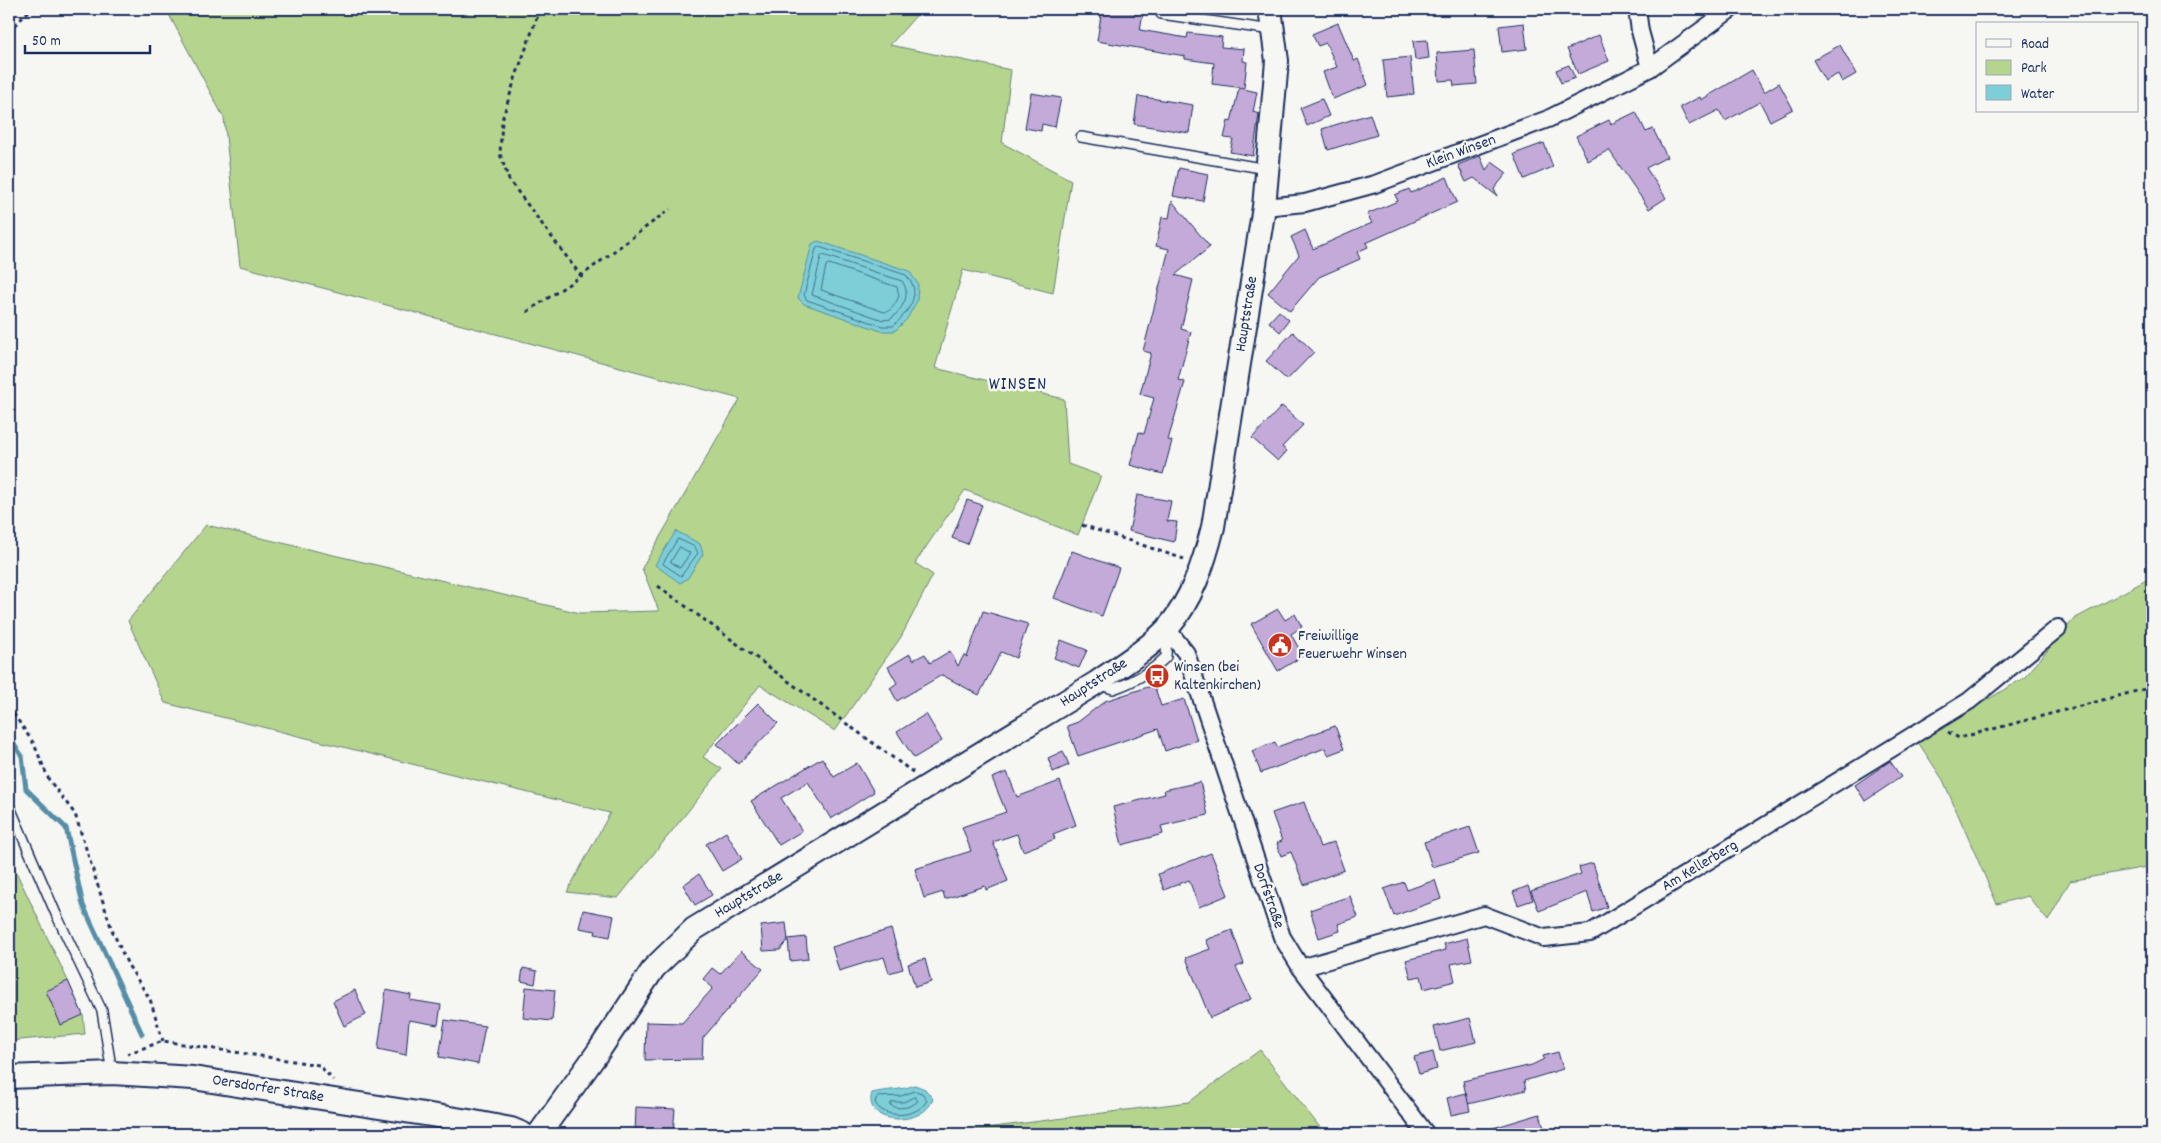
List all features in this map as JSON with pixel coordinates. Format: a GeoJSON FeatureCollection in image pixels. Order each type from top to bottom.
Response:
{"type":"FeatureCollection","features":[{"type":"Feature","properties":{"kind":"street"},"geometry":{"type":"LineString","coordinates":[[1637,9],[1640,31],[1650,68]]}},
{"type":"Feature","properties":{"kind":"street","name":"Klein Winsen"},"geometry":{"type":"LineString","coordinates":[[1264,207],[1305,203],[1375,184],[1548,119],[1650,68],[1731,9]]}},
{"type":"Feature","properties":{"kind":"street","name":"Hauptstraße"},"geometry":{"type":"LineString","coordinates":[[539,1134],[598,1052],[654,968],[694,929],[1096,683],[1132,658],[1167,629],[1188,596],[1203,566],[1213,527],[1264,207],[1277,61],[1272,19]]}},
{"type":"Feature","properties":{"kind":"street","name":"Am Kellerberg"},"geometry":{"type":"LineString","coordinates":[[1301,968],[1484,915],[1544,938],[1590,933],[1969,701],[2058,628]]}},
{"type":"Feature","properties":{"kind":"street","name":"Dorfstraße"},"geometry":{"type":"LineString","coordinates":[[1167,629],[1186,653],[1282,937],[1301,968],[1426,1134]]}},
{"type":"Feature","properties":{"kind":"street","name":"Oersdorfer Straße"},"geometry":{"type":"LineString","coordinates":[[9,1077],[112,1073],[193,1078],[469,1121],[511,1129],[523,1134]]}},
{"type":"Feature","properties":{"kind":"lane"},"geometry":{"type":"LineString","coordinates":[[1161,14],[1272,19]]}},
{"type":"Feature","properties":{"kind":"lane"},"geometry":{"type":"LineString","coordinates":[[1081,137],[1267,169]]}},
{"type":"Feature","properties":{"kind":"lane"},"geometry":{"type":"LineString","coordinates":[[9,805],[56,914],[102,1011],[112,1073]]}},
{"type":"Feature","properties":{"kind":"path"},"geometry":{"type":"LineString","coordinates":[[9,31],[31,9]]}},
{"type":"Feature","properties":{"kind":"path"},"geometry":{"type":"LineString","coordinates":[[540,9],[502,120],[500,154],[509,180],[581,276]]}},
{"type":"Feature","properties":{"kind":"path"},"geometry":{"type":"LineString","coordinates":[[527,312],[581,276],[670,209]]}},
{"type":"Feature","properties":{"kind":"path"},"geometry":{"type":"LineString","coordinates":[[1082,525],[1203,566]]}},
{"type":"Feature","properties":{"kind":"path"},"geometry":{"type":"LineString","coordinates":[[658,586],[930,785]]}},
{"type":"Feature","properties":{"kind":"path"},"geometry":{"type":"LineString","coordinates":[[1933,723],[1959,738],[2152,688]]}},
{"type":"Feature","properties":{"kind":"path"},"geometry":{"type":"LineString","coordinates":[[9,707],[34,744],[49,780],[75,814],[112,930],[128,965],[150,999],[163,1041]]}},
{"type":"Feature","properties":{"kind":"green space"},"geometry":{"type":"Polygon","coordinates":[[[166,9],[922,9],[890,45],[1011,70],[1002,143],[1071,180],[1053,293],[963,270],[935,368],[1064,399],[1068,464],[1101,476],[1078,535],[965,490],[915,563],[933,575],[901,637],[835,731],[760,685],[703,757],[722,769],[618,898],[567,892],[610,813],[165,703],[128,621],[206,525],[580,613],[659,611],[642,568],[740,399],[240,266],[224,118],[166,9]]]}},
{"type":"Feature","properties":{"kind":"green space"},"geometry":{"type":"Polygon","coordinates":[[[2152,577],[2152,866],[2070,881],[2048,921],[2028,896],[1997,904],[1943,780],[1918,742],[2025,677],[2074,619],[2152,577]]]}},
{"type":"Feature","properties":{"kind":"green space"},"geometry":{"type":"Polygon","coordinates":[[[9,857],[83,1015],[85,1034],[9,1041],[9,857]]]}},
{"type":"Feature","properties":{"kind":"green space"},"geometry":{"type":"Polygon","coordinates":[[[1260,1050],[1325,1134],[939,1134],[1189,1102],[1260,1050]]]}},
{"type":"Feature","properties":{"kind":"water"},"geometry":{"type":"Polygon","coordinates":[[[818,241],[909,271],[918,284],[917,301],[907,319],[895,331],[881,331],[804,304],[798,298],[812,244],[818,241]]]}},
{"type":"Feature","properties":{"kind":"water"},"geometry":{"type":"Polygon","coordinates":[[[676,531],[700,544],[703,554],[687,579],[680,583],[655,565],[676,531]]]}},
{"type":"Feature","properties":{"kind":"water"},"geometry":{"type":"Polygon","coordinates":[[[915,1085],[925,1089],[933,1099],[927,1108],[918,1115],[895,1119],[884,1117],[876,1112],[871,1104],[872,1093],[915,1085]]]}},
{"type":"Feature","properties":{"kind":"building"},"geometry":{"type":"Polygon","coordinates":[[[1102,9],[1143,13],[1140,30],[1187,38],[1188,33],[1222,37],[1221,47],[1244,49],[1243,61],[1247,62],[1244,88],[1212,84],[1214,63],[1185,59],[1185,56],[1097,41],[1102,9]]]}},
{"type":"Feature","properties":{"kind":"building"},"geometry":{"type":"Polygon","coordinates":[[[1338,23],[1354,61],[1358,59],[1368,85],[1333,99],[1323,72],[1337,67],[1326,43],[1318,46],[1312,34],[1338,23]]]}},
{"type":"Feature","properties":{"kind":"building"},"geometry":{"type":"Polygon","coordinates":[[[1524,23],[1527,49],[1502,52],[1499,26],[1524,23]]]}},
{"type":"Feature","properties":{"kind":"building"},"geometry":{"type":"Polygon","coordinates":[[[1599,35],[1609,61],[1578,74],[1567,49],[1599,35]]]}},
{"type":"Feature","properties":{"kind":"building"},"geometry":{"type":"Polygon","coordinates":[[[1427,40],[1429,58],[1415,60],[1413,41],[1427,40]]]}},
{"type":"Feature","properties":{"kind":"building"},"geometry":{"type":"Polygon","coordinates":[[[1840,45],[1856,74],[1842,82],[1838,74],[1825,81],[1813,60],[1840,45]]]}},
{"type":"Feature","properties":{"kind":"building"},"geometry":{"type":"Polygon","coordinates":[[[1474,50],[1477,84],[1454,86],[1453,80],[1439,81],[1437,53],[1474,50]]]}},
{"type":"Feature","properties":{"kind":"building"},"geometry":{"type":"Polygon","coordinates":[[[1410,57],[1414,94],[1387,97],[1383,60],[1410,57]]]}},
{"type":"Feature","properties":{"kind":"building"},"geometry":{"type":"Polygon","coordinates":[[[1569,65],[1575,78],[1561,83],[1556,70],[1569,65]]]}},
{"type":"Feature","properties":{"kind":"building"},"geometry":{"type":"Polygon","coordinates":[[[1752,70],[1764,92],[1779,83],[1793,109],[1770,121],[1760,102],[1725,121],[1719,110],[1689,125],[1680,107],[1700,97],[1701,100],[1752,70]]]}},
{"type":"Feature","properties":{"kind":"building"},"geometry":{"type":"Polygon","coordinates":[[[1239,88],[1257,92],[1253,112],[1259,114],[1253,156],[1230,152],[1233,139],[1224,138],[1228,121],[1231,122],[1239,88]]]}},
{"type":"Feature","properties":{"kind":"building"},"geometry":{"type":"Polygon","coordinates":[[[1031,93],[1061,98],[1055,127],[1042,124],[1041,131],[1025,128],[1031,93]]]}},
{"type":"Feature","properties":{"kind":"building"},"geometry":{"type":"Polygon","coordinates":[[[1138,96],[1193,105],[1189,133],[1134,124],[1138,96]]]}},
{"type":"Feature","properties":{"kind":"building"},"geometry":{"type":"Polygon","coordinates":[[[1322,99],[1329,116],[1307,126],[1300,108],[1322,99]]]}},
{"type":"Feature","properties":{"kind":"building"},"geometry":{"type":"Polygon","coordinates":[[[1636,112],[1646,132],[1653,129],[1667,157],[1646,168],[1666,198],[1649,209],[1609,150],[1588,161],[1576,136],[1609,120],[1611,124],[1636,112]]]}},
{"type":"Feature","properties":{"kind":"building"},"geometry":{"type":"Polygon","coordinates":[[[1370,114],[1377,135],[1328,150],[1322,129],[1370,114]]]}},
{"type":"Feature","properties":{"kind":"building"},"geometry":{"type":"Polygon","coordinates":[[[1544,143],[1553,167],[1524,179],[1514,154],[1544,143]]]}},
{"type":"Feature","properties":{"kind":"building"},"geometry":{"type":"Polygon","coordinates":[[[1480,156],[1486,170],[1492,162],[1507,173],[1494,189],[1497,196],[1474,178],[1466,182],[1458,165],[1480,156]]]}},
{"type":"Feature","properties":{"kind":"building"},"geometry":{"type":"Polygon","coordinates":[[[1179,168],[1208,174],[1203,201],[1173,196],[1179,168]]]}},
{"type":"Feature","properties":{"kind":"building"},"geometry":{"type":"Polygon","coordinates":[[[1447,177],[1457,202],[1366,243],[1368,247],[1357,252],[1360,259],[1319,277],[1290,311],[1268,293],[1299,255],[1291,237],[1305,230],[1313,249],[1372,223],[1367,214],[1398,201],[1395,195],[1409,189],[1411,193],[1447,177]]]}},
{"type":"Feature","properties":{"kind":"building"},"geometry":{"type":"Polygon","coordinates":[[[1172,201],[1210,247],[1175,275],[1193,280],[1181,329],[1191,332],[1178,380],[1185,382],[1168,440],[1172,441],[1163,474],[1130,465],[1139,432],[1144,434],[1154,398],[1140,394],[1151,353],[1143,351],[1169,249],[1156,246],[1162,217],[1169,218],[1172,201]]]}},
{"type":"Feature","properties":{"kind":"building"},"geometry":{"type":"Polygon","coordinates":[[[1279,311],[1289,320],[1280,332],[1269,322],[1279,311]]]}},
{"type":"Feature","properties":{"kind":"building"},"geometry":{"type":"Polygon","coordinates":[[[1293,332],[1314,352],[1287,380],[1266,361],[1293,332]]]}},
{"type":"Feature","properties":{"kind":"building"},"geometry":{"type":"Polygon","coordinates":[[[1282,406],[1303,425],[1282,447],[1287,451],[1278,461],[1252,438],[1282,406]]]}},
{"type":"Feature","properties":{"kind":"building"},"geometry":{"type":"Polygon","coordinates":[[[1137,495],[1171,501],[1167,521],[1177,522],[1174,542],[1129,531],[1137,495]]]}},
{"type":"Feature","properties":{"kind":"building"},"geometry":{"type":"Polygon","coordinates":[[[967,500],[982,505],[967,544],[952,538],[967,500]]]}},
{"type":"Feature","properties":{"kind":"building"},"geometry":{"type":"Polygon","coordinates":[[[1072,551],[1119,568],[1102,616],[1054,598],[1072,551]]]}},
{"type":"Feature","properties":{"kind":"building","name":"Freiwillige Feuerwehr Winsen"},"geometry":{"type":"Polygon","coordinates":[[[1278,609],[1285,620],[1295,614],[1302,627],[1291,634],[1303,656],[1278,671],[1251,624],[1278,609]]]}},
{"type":"Feature","properties":{"kind":"building"},"geometry":{"type":"Polygon","coordinates":[[[983,611],[1028,624],[1016,658],[1001,652],[979,695],[942,675],[897,701],[890,688],[897,683],[888,667],[910,654],[913,660],[925,654],[930,663],[950,651],[958,666],[964,655],[967,657],[983,611]]]}},
{"type":"Feature","properties":{"kind":"building"},"geometry":{"type":"Polygon","coordinates":[[[1061,640],[1087,650],[1079,668],[1054,658],[1061,640]]]}},
{"type":"Feature","properties":{"kind":"building"},"geometry":{"type":"Polygon","coordinates":[[[1154,685],[1161,706],[1184,699],[1197,740],[1165,751],[1158,729],[1078,756],[1067,726],[1078,722],[1105,701],[1154,685]]]}},
{"type":"Feature","properties":{"kind":"building"},"geometry":{"type":"Polygon","coordinates":[[[758,703],[778,723],[738,764],[717,744],[758,703]]]}},
{"type":"Feature","properties":{"kind":"building"},"geometry":{"type":"Polygon","coordinates":[[[926,714],[942,741],[914,758],[897,732],[926,714]]]}},
{"type":"Feature","properties":{"kind":"building"},"geometry":{"type":"Polygon","coordinates":[[[1335,726],[1344,749],[1328,755],[1325,748],[1261,773],[1252,751],[1275,742],[1277,747],[1335,726]]]}},
{"type":"Feature","properties":{"kind":"building"},"geometry":{"type":"Polygon","coordinates":[[[1063,751],[1069,765],[1053,772],[1048,758],[1063,751]]]}},
{"type":"Feature","properties":{"kind":"building"},"geometry":{"type":"Polygon","coordinates":[[[822,758],[834,777],[857,763],[874,792],[831,819],[808,782],[781,798],[802,831],[779,845],[751,801],[822,758]]]}},
{"type":"Feature","properties":{"kind":"building"},"geometry":{"type":"Polygon","coordinates":[[[1890,761],[1901,777],[1865,801],[1855,785],[1890,761]]]}},
{"type":"Feature","properties":{"kind":"building"},"geometry":{"type":"Polygon","coordinates":[[[1007,772],[1017,797],[1060,781],[1076,825],[1053,834],[1055,839],[1023,851],[1017,834],[993,842],[1008,881],[986,890],[985,886],[945,899],[943,892],[924,898],[915,869],[971,851],[962,827],[1006,812],[992,778],[1007,772]]]}},
{"type":"Feature","properties":{"kind":"building"},"geometry":{"type":"Polygon","coordinates":[[[1200,782],[1208,815],[1161,826],[1163,834],[1122,845],[1113,807],[1165,794],[1164,790],[1200,782]]]}},
{"type":"Feature","properties":{"kind":"building"},"geometry":{"type":"Polygon","coordinates":[[[1304,802],[1320,847],[1334,842],[1344,870],[1304,885],[1291,852],[1281,856],[1277,843],[1282,841],[1272,813],[1304,802]]]}},
{"type":"Feature","properties":{"kind":"building"},"geometry":{"type":"Polygon","coordinates":[[[1470,827],[1479,853],[1432,867],[1424,842],[1470,827]]]}},
{"type":"Feature","properties":{"kind":"building"},"geometry":{"type":"Polygon","coordinates":[[[726,832],[742,859],[722,871],[706,844],[726,832]]]}},
{"type":"Feature","properties":{"kind":"building"},"geometry":{"type":"Polygon","coordinates":[[[1211,853],[1228,895],[1199,907],[1189,880],[1164,890],[1158,874],[1211,853]]]}},
{"type":"Feature","properties":{"kind":"building"},"geometry":{"type":"Polygon","coordinates":[[[1593,863],[1607,907],[1593,912],[1587,892],[1539,911],[1531,891],[1581,874],[1579,867],[1593,863]]]}},
{"type":"Feature","properties":{"kind":"building"},"geometry":{"type":"Polygon","coordinates":[[[699,874],[712,895],[695,905],[683,885],[699,874]]]}},
{"type":"Feature","properties":{"kind":"building"},"geometry":{"type":"Polygon","coordinates":[[[1435,880],[1441,899],[1394,916],[1384,889],[1404,882],[1407,890],[1435,880]]]}},
{"type":"Feature","properties":{"kind":"building"},"geometry":{"type":"Polygon","coordinates":[[[1528,886],[1533,900],[1518,905],[1513,892],[1528,886]]]}},
{"type":"Feature","properties":{"kind":"building"},"geometry":{"type":"Polygon","coordinates":[[[1350,896],[1358,917],[1338,924],[1340,931],[1319,938],[1310,910],[1350,896]]]}},
{"type":"Feature","properties":{"kind":"building"},"geometry":{"type":"Polygon","coordinates":[[[583,910],[614,916],[610,937],[595,934],[596,931],[579,928],[583,910]]]}},
{"type":"Feature","properties":{"kind":"building"},"geometry":{"type":"Polygon","coordinates":[[[786,923],[788,940],[780,950],[763,951],[761,926],[786,923]]]}},
{"type":"Feature","properties":{"kind":"building"},"geometry":{"type":"Polygon","coordinates":[[[891,929],[903,969],[889,973],[884,957],[839,971],[832,947],[891,929]]]}},
{"type":"Feature","properties":{"kind":"building"},"geometry":{"type":"Polygon","coordinates":[[[1232,930],[1244,964],[1236,967],[1251,999],[1210,1018],[1186,958],[1210,949],[1206,940],[1232,930]]]}},
{"type":"Feature","properties":{"kind":"building"},"geometry":{"type":"Polygon","coordinates":[[[806,937],[808,959],[790,961],[788,939],[806,937]]]}},
{"type":"Feature","properties":{"kind":"building"},"geometry":{"type":"Polygon","coordinates":[[[1467,938],[1472,960],[1451,964],[1455,981],[1424,989],[1421,976],[1411,978],[1406,960],[1446,950],[1444,944],[1467,938]]]}},
{"type":"Feature","properties":{"kind":"building"},"geometry":{"type":"Polygon","coordinates":[[[741,951],[763,969],[703,1038],[702,1059],[645,1060],[646,1022],[682,1023],[713,988],[703,979],[712,968],[720,974],[741,951]]]}},
{"type":"Feature","properties":{"kind":"building"},"geometry":{"type":"Polygon","coordinates":[[[925,959],[931,982],[915,987],[908,964],[925,959]]]}},
{"type":"Feature","properties":{"kind":"building"},"geometry":{"type":"Polygon","coordinates":[[[523,968],[537,971],[535,984],[521,981],[523,968]]]}},
{"type":"Feature","properties":{"kind":"building"},"geometry":{"type":"Polygon","coordinates":[[[68,981],[83,1015],[61,1025],[46,991],[68,981]]]}},
{"type":"Feature","properties":{"kind":"building"},"geometry":{"type":"Polygon","coordinates":[[[526,987],[555,990],[552,1021],[523,1018],[526,987]]]}},
{"type":"Feature","properties":{"kind":"building"},"geometry":{"type":"Polygon","coordinates":[[[355,990],[366,1015],[344,1026],[333,1001],[355,990]]]}},
{"type":"Feature","properties":{"kind":"building"},"geometry":{"type":"Polygon","coordinates":[[[386,990],[411,995],[410,1000],[441,1005],[438,1025],[409,1020],[406,1055],[378,1049],[386,990]]]}},
{"type":"Feature","properties":{"kind":"building"},"geometry":{"type":"Polygon","coordinates":[[[1470,1018],[1476,1042],[1440,1051],[1434,1027],[1470,1018]]]}},
{"type":"Feature","properties":{"kind":"building"},"geometry":{"type":"Polygon","coordinates":[[[445,1020],[485,1026],[478,1064],[439,1057],[445,1020]]]}},
{"type":"Feature","properties":{"kind":"building"},"geometry":{"type":"Polygon","coordinates":[[[1433,1052],[1437,1069],[1419,1074],[1414,1057],[1433,1052]]]}},
{"type":"Feature","properties":{"kind":"building"},"geometry":{"type":"Polygon","coordinates":[[[1558,1052],[1563,1069],[1524,1081],[1526,1090],[1468,1104],[1463,1081],[1532,1065],[1544,1059],[1543,1056],[1558,1052]]]}},
{"type":"Feature","properties":{"kind":"building"},"geometry":{"type":"Polygon","coordinates":[[[1466,1093],[1470,1111],[1451,1115],[1447,1098],[1466,1093]]]}},
{"type":"Feature","properties":{"kind":"building"},"geometry":{"type":"Polygon","coordinates":[[[636,1107],[675,1109],[673,1134],[635,1134],[636,1107]]]}},
{"type":"Feature","properties":{"kind":"building"},"geometry":{"type":"Polygon","coordinates":[[[1540,1114],[1546,1134],[1484,1134],[1483,1131],[1540,1114]]]}},
{"type":"Feature","properties":{"kind":"waterway"},"geometry":{"type":"LineString","coordinates":[[9,738],[22,756],[26,789],[66,828],[83,905],[142,1034]]}},
{"type":"Feature","properties":{"kind":"place","name":"Freiwillige Feuerwehr Winsen"},"geometry":{"type":"Point","coordinates":[1280,645]}},
{"type":"Feature","properties":{"kind":"place","name":"Winsen (bei Kaltenkirchen)"},"geometry":{"type":"Point","coordinates":[1157,676]}},
{"type":"Feature","properties":{"kind":"district","name":"WINSEN"},"geometry":{"type":"Point","coordinates":[1018,385]}}]}
